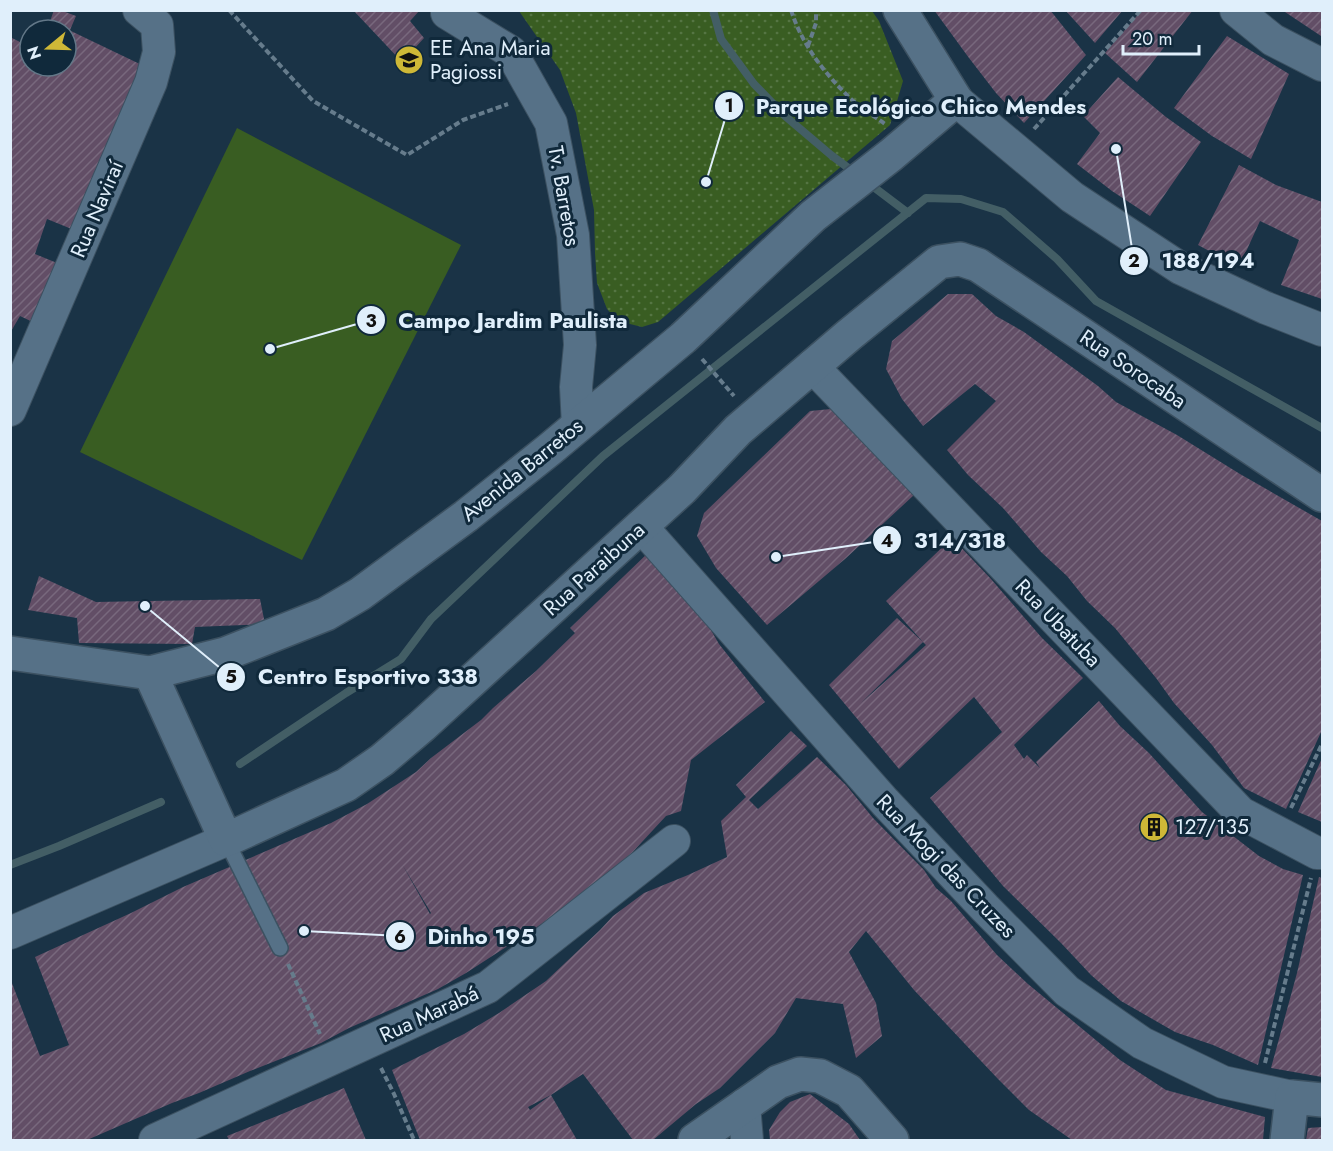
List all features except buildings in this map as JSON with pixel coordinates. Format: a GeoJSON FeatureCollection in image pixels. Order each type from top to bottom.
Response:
{"type":"FeatureCollection","features":[{"type":"Feature","properties":{"kind":"street","name":"Rua Naviraí"},"geometry":{"type":"LineString","coordinates":[[10,410],[21,360],[151,82],[159,52],[157,26],[139,10]]}},
{"type":"Feature","properties":{"kind":"street"},"geometry":{"type":"LineString","coordinates":[[900,10],[956,100],[1072,197],[1180,268],[1266,308],[1323,330]]}},
{"type":"Feature","properties":{"kind":"street"},"geometry":{"type":"LineString","coordinates":[[1236,10],[1273,39],[1323,65]]}},
{"type":"Feature","properties":{"kind":"street","name":"Tv. Barretos"},"geometry":{"type":"LineString","coordinates":[[447,13],[511,52],[550,123],[573,235],[580,345],[576,387],[578,426]]}},
{"type":"Feature","properties":{"kind":"street","name":"Avenida Barretos"},"geometry":{"type":"LineString","coordinates":[[10,653],[150,673],[225,654],[326,614],[360,594],[466,516],[578,426],[683,338],[813,216],[956,100]]}},
{"type":"Feature","properties":{"kind":"street","name":"Rua Sorocaba"},"geometry":{"type":"LineString","coordinates":[[939,262],[960,259],[978,265],[1323,495]]}},
{"type":"Feature","properties":{"kind":"street","name":"Rua Paraibuna"},"geometry":{"type":"LineString","coordinates":[[226,840],[346,785],[382,760],[682,489],[738,430],[939,262]]}},
{"type":"Feature","properties":{"kind":"street","name":"Rua Ubatuba"},"geometry":{"type":"LineString","coordinates":[[812,366],[1241,813],[1320,853]]}},
{"type":"Feature","properties":{"kind":"street","name":"Rua Mogi das Cruzes"},"geometry":{"type":"LineString","coordinates":[[641,526],[885,802],[1067,991],[1142,1043],[1223,1082],[1307,1099]]}},
{"type":"Feature","properties":{"kind":"street"},"geometry":{"type":"LineString","coordinates":[[10,933],[226,840],[150,673]]}},
{"type":"Feature","properties":{"kind":"street","name":"Rua Marabá"},"geometry":{"type":"LineString","coordinates":[[155,1140],[488,987],[674,841]]}},
{"type":"Feature","properties":{"kind":"street"},"geometry":{"type":"LineString","coordinates":[[694,1140],[778,1082],[800,1074],[820,1076],[849,1091],[892,1140]]}},
{"type":"Feature","properties":{"kind":"street"},"geometry":{"type":"LineString","coordinates":[[1287,1140],[1307,1099]]}},
{"type":"Feature","properties":{"kind":"street"},"geometry":{"type":"LineString","coordinates":[[744,1105],[747,1140]]}},
{"type":"Feature","properties":{"kind":"lane"},"geometry":{"type":"LineString","coordinates":[[226,840],[280,948]]}},
{"type":"Feature","properties":{"kind":"path"},"geometry":{"type":"LineString","coordinates":[[229,10],[312,101],[407,155],[463,120],[534,94]]}},
{"type":"Feature","properties":{"kind":"path"},"geometry":{"type":"LineString","coordinates":[[791,10],[794,20],[822,68],[899,148]]}},
{"type":"Feature","properties":{"kind":"path"},"geometry":{"type":"LineString","coordinates":[[808,46],[816,22],[816,10]]}},
{"type":"Feature","properties":{"kind":"path"},"geometry":{"type":"LineString","coordinates":[[1016,150],[1141,10]]}},
{"type":"Feature","properties":{"kind":"path"},"geometry":{"type":"LineString","coordinates":[[683,338],[753,417]]}},
{"type":"Feature","properties":{"kind":"path"},"geometry":{"type":"LineString","coordinates":[[1279,833],[1323,744]]}},
{"type":"Feature","properties":{"kind":"path"},"geometry":{"type":"LineString","coordinates":[[1258,1090],[1320,853]]}},
{"type":"Feature","properties":{"kind":"path"},"geometry":{"type":"LineString","coordinates":[[280,948],[331,1059]]}},
{"type":"Feature","properties":{"kind":"path"},"geometry":{"type":"LineString","coordinates":[[368,1042],[414,1140]]}},
{"type":"Feature","properties":{"kind":"green space"},"geometry":{"type":"Polygon","coordinates":[[[519,11],[872,11],[879,21],[903,81],[890,125],[658,322],[642,327],[618,321],[607,309],[597,283],[594,210],[576,113],[560,70],[519,11]]]}},
{"type":"Feature","properties":{"kind":"green space"},"geometry":{"type":"Polygon","coordinates":[[[237,128],[461,245],[302,560],[80,452],[237,128]]]}},
{"type":"Feature","properties":{"kind":"waterway"},"geometry":{"type":"LineString","coordinates":[[713,10],[721,39],[754,84],[785,116],[855,173]]}},
{"type":"Feature","properties":{"kind":"waterway"},"geometry":{"type":"LineString","coordinates":[[867,182],[908,213]]}},
{"type":"Feature","properties":{"kind":"waterway"},"geometry":{"type":"LineString","coordinates":[[240,764],[401,659],[431,619],[603,456],[926,198],[961,199],[1003,212],[1057,259],[1096,301],[1322,428]]}},
{"type":"Feature","properties":{"kind":"waterway"},"geometry":{"type":"LineString","coordinates":[[10,865],[161,802]]}},
{"type":"Feature","properties":{"kind":"place","name":"EE Ana Maria Pagiossi"},"geometry":{"type":"Point","coordinates":[409,60]}},
{"type":"Feature","properties":{"kind":"place","name":"188/194"},"geometry":{"type":"Point","coordinates":[1116,149]}},
{"type":"Feature","properties":{"kind":"place","name":"Parque Ecológico Chico Mendes"},"geometry":{"type":"Point","coordinates":[706,182]}},
{"type":"Feature","properties":{"kind":"place","name":"Campo Jardim Paulista"},"geometry":{"type":"Point","coordinates":[270,349]}},
{"type":"Feature","properties":{"kind":"place","name":"314/318"},"geometry":{"type":"Point","coordinates":[776,557]}},
{"type":"Feature","properties":{"kind":"place","name":"Centro Esportivo 338"},"geometry":{"type":"Point","coordinates":[145,606]}},
{"type":"Feature","properties":{"kind":"place","name":"127/135"},"geometry":{"type":"Point","coordinates":[1154,827]}},
{"type":"Feature","properties":{"kind":"place","name":"Dinho 195"},"geometry":{"type":"Point","coordinates":[304,931]}}]}
